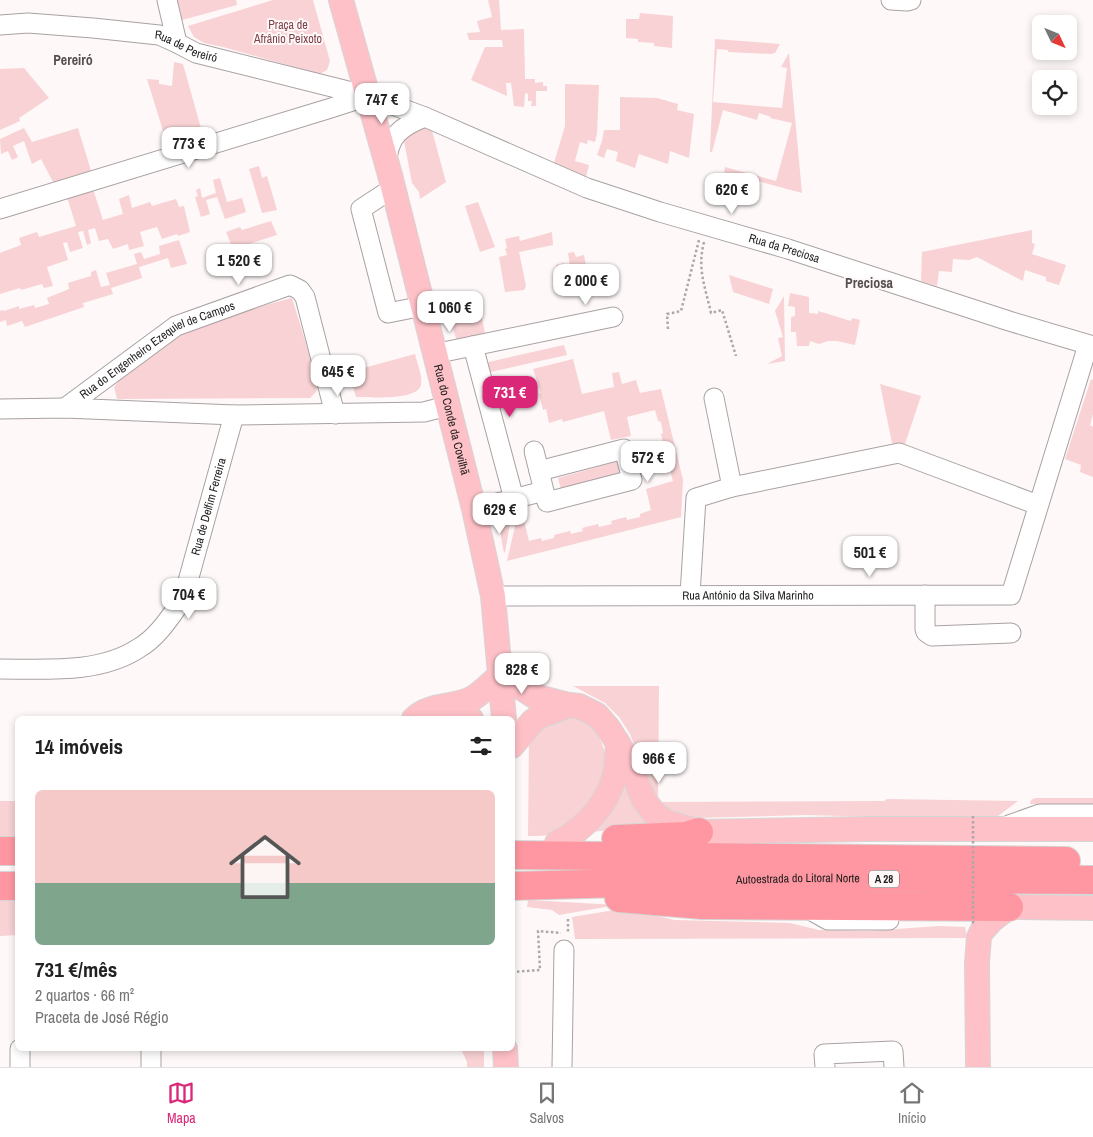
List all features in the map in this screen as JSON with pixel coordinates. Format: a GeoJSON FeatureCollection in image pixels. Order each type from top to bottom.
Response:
{"type":"FeatureCollection","features":[{"type":"Feature","properties":{"kind":"highway"},"geometry":{"type":"LineString","coordinates":[[515,842],[595,841],[628,837],[686,836],[699,832]]}},
{"type":"Feature","properties":{"kind":"highway"},"geometry":{"type":"LineString","coordinates":[[0,851],[15,851]]}},
{"type":"Feature","properties":{"kind":"highway","name":"Autoestrada do Litoral Norte"},"geometry":{"type":"LineString","coordinates":[[515,855],[1093,861]]}},
{"type":"Feature","properties":{"kind":"highway","name":"Autoestrada do Litoral Norte"},"geometry":{"type":"LineString","coordinates":[[564,885],[806,878],[1093,880]]}},
{"type":"Feature","properties":{"kind":"highway"},"geometry":{"type":"LineString","coordinates":[[564,885],[574,894],[702,905],[931,908],[1010,907]]}},
{"type":"Feature","properties":{"kind":"highway","name":"A 28"},"geometry":{"type":"LineString","coordinates":[[515,886],[564,885]]}},
{"type":"Feature","properties":{"kind":"highway"},"geometry":{"type":"LineString","coordinates":[[0,886],[15,886]]}},
{"type":"Feature","properties":{"kind":"main road","name":"Rua do Conde da Covilhã"},"geometry":{"type":"LineString","coordinates":[[340,0],[390,177],[474,509],[493,596],[504,716]]}},
{"type":"Feature","properties":{"kind":"main road"},"geometry":{"type":"LineString","coordinates":[[422,714],[473,698],[501,675],[534,696],[589,710],[597,715],[618,743],[627,758],[644,800],[654,813],[666,822],[699,832],[1005,822],[1093,829]]}},
{"type":"Feature","properties":{"kind":"main road"},"geometry":{"type":"LineString","coordinates":[[515,742],[532,722],[540,716],[569,705]]}},
{"type":"Feature","properties":{"kind":"main road"},"geometry":{"type":"LineString","coordinates":[[422,714],[450,711],[466,716]]}},
{"type":"Feature","properties":{"kind":"main road"},"geometry":{"type":"LineString","coordinates":[[557,843],[570,836],[582,826],[603,801],[615,773],[618,743]]}},
{"type":"Feature","properties":{"kind":"main road"},"geometry":{"type":"LineString","coordinates":[[978,1067],[977,963],[982,931],[992,920],[1010,907],[1093,908]]}},
{"type":"Feature","properties":{"kind":"main road"},"geometry":{"type":"LineString","coordinates":[[506,1051],[506,1067]]}},
{"type":"Feature","properties":{"kind":"street"},"geometry":{"type":"LineString","coordinates":[[167,0],[177,42]]}},
{"type":"Feature","properties":{"kind":"street","name":"Rua de Pereiró"},"geometry":{"type":"LineString","coordinates":[[0,25],[28,23],[159,36],[177,42],[196,53],[368,96]]}},
{"type":"Feature","properties":{"kind":"street"},"geometry":{"type":"LineString","coordinates":[[0,209],[368,96]]}},
{"type":"Feature","properties":{"kind":"street","name":"Rua da Preciosa"},"geometry":{"type":"LineString","coordinates":[[368,96],[425,116],[587,188],[1091,345]]}},
{"type":"Feature","properties":{"kind":"street"},"geometry":{"type":"LineString","coordinates":[[422,306],[388,313],[361,209],[390,177],[388,150],[393,139],[400,130],[425,116]]}},
{"type":"Feature","properties":{"kind":"street","name":"Rua do Engenheiro Ezequiel de Campos"},"geometry":{"type":"LineString","coordinates":[[65,408],[176,326],[290,285],[300,290],[305,297],[335,414]]}},
{"type":"Feature","properties":{"kind":"street"},"geometry":{"type":"LineString","coordinates":[[434,354],[612,317]]}},
{"type":"Feature","properties":{"kind":"street","name":"Rua António da Silva Marinho"},"geometry":{"type":"LineString","coordinates":[[493,596],[1011,594],[1038,505],[1091,345]]}},
{"type":"Feature","properties":{"kind":"street"},"geometry":{"type":"LineString","coordinates":[[474,346],[514,499]]}},
{"type":"Feature","properties":{"kind":"street"},"geometry":{"type":"LineString","coordinates":[[714,398],[732,487]]}},
{"type":"Feature","properties":{"kind":"street","name":"Rua do Engenheiro Ezequiel de Campos"},"geometry":{"type":"LineString","coordinates":[[0,409],[65,408],[234,414],[335,414],[424,412],[447,406]]}},
{"type":"Feature","properties":{"kind":"street","name":"Rua de Delfim Ferreira"},"geometry":{"type":"LineString","coordinates":[[0,669],[72,669],[108,662],[140,648],[164,625],[183,599],[234,414]]}},
{"type":"Feature","properties":{"kind":"street"},"geometry":{"type":"LineString","coordinates":[[534,451],[539,471],[544,491],[547,502],[632,480],[624,449],[539,471]]}},
{"type":"Feature","properties":{"kind":"street"},"geometry":{"type":"LineString","coordinates":[[690,595],[696,498],[732,487],[899,452],[1038,505]]}},
{"type":"Feature","properties":{"kind":"street"},"geometry":{"type":"LineString","coordinates":[[474,509],[544,491]]}},
{"type":"Feature","properties":{"kind":"street"},"geometry":{"type":"LineString","coordinates":[[925,595],[925,629],[928,635],[1011,633]]}},
{"type":"Feature","properties":{"kind":"street"},"geometry":{"type":"LineString","coordinates":[[1005,822],[1040,814],[1093,814]]}},
{"type":"Feature","properties":{"kind":"street"},"geometry":{"type":"LineString","coordinates":[[562,1067],[564,950]]}},
{"type":"Feature","properties":{"kind":"street"},"geometry":{"type":"LineString","coordinates":[[20,1051],[20,1067]]}},
{"type":"Feature","properties":{"kind":"street"},"geometry":{"type":"LineString","coordinates":[[151,1051],[151,1067]]}},
{"type":"Feature","properties":{"kind":"street"},"geometry":{"type":"LineString","coordinates":[[825,1067],[824,1054],[894,1051],[894,1067]]}},
{"type":"Feature","properties":{"kind":"path"},"geometry":{"type":"LineString","coordinates":[[668,329],[667,314],[681,312],[706,225]]}},
{"type":"Feature","properties":{"kind":"path"},"geometry":{"type":"LineString","coordinates":[[706,225],[700,256],[700,269],[711,313],[722,310],[736,356]]}},
{"type":"Feature","properties":{"kind":"path"},"geometry":{"type":"LineString","coordinates":[[973,816],[973,924]]}},
{"type":"Feature","properties":{"kind":"path"},"geometry":{"type":"LineString","coordinates":[[515,972],[540,970],[538,931],[569,934],[568,919]]}},
{"type":"Feature","properties":{"kind":"green space"},"geometry":{"type":"Polygon","coordinates":[[[177,0],[236,0],[237,5],[182,20],[177,0]]]}},
{"type":"Feature","properties":{"kind":"green space","name":"Praça de Afrânio Peixoto"},"geometry":{"type":"Polygon","coordinates":[[[273,0],[313,0],[330,61],[327,70],[320,74],[204,43],[194,37],[188,26],[273,0]]]}},
{"type":"Feature","properties":{"kind":"green space"},"geometry":{"type":"Polygon","coordinates":[[[488,0],[499,0],[501,30],[524,29],[525,79],[535,79],[535,83],[543,82],[543,86],[547,86],[547,91],[536,91],[536,106],[531,106],[532,101],[528,101],[528,94],[525,93],[524,107],[514,106],[511,83],[506,83],[507,96],[471,80],[485,47],[503,47],[502,40],[469,40],[467,33],[480,32],[477,21],[492,17],[488,0]]]}},
{"type":"Feature","properties":{"kind":"green space"},"geometry":{"type":"Polygon","coordinates":[[[640,13],[673,16],[672,48],[654,46],[654,43],[638,42],[638,39],[626,38],[626,19],[639,19],[640,13]]]}},
{"type":"Feature","properties":{"kind":"green space"},"geometry":{"type":"Polygon","coordinates":[[[715,39],[780,44],[775,53],[771,54],[728,52],[728,50],[717,49],[713,102],[782,108],[787,68],[781,67],[789,53],[802,193],[724,172],[725,167],[776,181],[792,123],[770,118],[759,113],[757,120],[723,110],[712,152],[710,152],[715,39]]]}},
{"type":"Feature","properties":{"kind":"green space"},"geometry":{"type":"Polygon","coordinates":[[[174,62],[183,64],[204,139],[169,150],[147,79],[159,80],[159,84],[172,86],[174,62]]]}},
{"type":"Feature","properties":{"kind":"green space"},"geometry":{"type":"Polygon","coordinates":[[[24,68],[49,98],[19,118],[20,121],[0,130],[0,69],[24,68]]]}},
{"type":"Feature","properties":{"kind":"green space"},"geometry":{"type":"Polygon","coordinates":[[[565,84],[599,85],[595,142],[588,140],[587,144],[580,142],[575,161],[589,165],[586,177],[554,163],[565,126],[565,84]]]}},
{"type":"Feature","properties":{"kind":"green space"},"geometry":{"type":"Polygon","coordinates":[[[620,97],[657,98],[678,104],[677,110],[694,114],[689,158],[670,151],[668,164],[639,154],[635,168],[616,161],[618,152],[607,149],[604,158],[597,155],[604,130],[620,130],[620,97]]]}},
{"type":"Feature","properties":{"kind":"green space"},"geometry":{"type":"Polygon","coordinates":[[[419,125],[431,127],[446,182],[420,199],[419,192],[412,183],[404,141],[419,125]]]}},
{"type":"Feature","properties":{"kind":"green space"},"geometry":{"type":"Polygon","coordinates":[[[24,128],[32,142],[78,128],[92,174],[54,184],[41,159],[32,164],[24,141],[13,146],[18,157],[12,160],[8,151],[1,154],[0,139],[24,128]]]}},
{"type":"Feature","properties":{"kind":"green space"},"geometry":{"type":"Polygon","coordinates":[[[259,166],[262,178],[267,176],[277,210],[262,213],[249,169],[259,166]]]}},
{"type":"Feature","properties":{"kind":"green space"},"geometry":{"type":"Polygon","coordinates":[[[220,178],[227,202],[242,198],[246,212],[225,219],[217,197],[206,200],[210,214],[201,217],[195,197],[198,196],[196,190],[200,188],[202,198],[216,193],[213,180],[220,178]]]}},
{"type":"Feature","properties":{"kind":"green space"},"geometry":{"type":"Polygon","coordinates":[[[93,189],[103,220],[123,214],[119,199],[129,195],[132,208],[150,202],[152,206],[176,199],[179,207],[184,206],[190,232],[162,239],[157,227],[140,232],[144,246],[129,250],[128,244],[113,249],[108,239],[99,241],[95,228],[88,230],[91,243],[87,245],[83,231],[78,232],[83,248],[70,252],[67,242],[63,243],[68,260],[47,267],[53,286],[44,288],[42,284],[0,294],[0,253],[21,245],[19,238],[37,232],[39,237],[76,226],[67,197],[93,189]]]}},
{"type":"Feature","properties":{"kind":"green space"},"geometry":{"type":"Polygon","coordinates":[[[478,202],[495,247],[480,252],[465,206],[478,202]]]}},
{"type":"Feature","properties":{"kind":"green space"},"geometry":{"type":"Polygon","coordinates":[[[271,221],[277,235],[233,249],[226,232],[240,227],[242,230],[271,221]]]}},
{"type":"Feature","properties":{"kind":"green space"},"geometry":{"type":"Polygon","coordinates":[[[1032,230],[1032,243],[1035,244],[1032,254],[1066,265],[1059,285],[1046,281],[1046,277],[1025,270],[1023,281],[977,257],[969,260],[953,259],[952,272],[939,271],[937,286],[921,281],[922,252],[1032,230]]]}},
{"type":"Feature","properties":{"kind":"green space"},"geometry":{"type":"Polygon","coordinates":[[[552,232],[553,245],[519,252],[526,286],[524,290],[505,292],[499,257],[507,255],[505,239],[519,236],[520,241],[552,232]]]}},
{"type":"Feature","properties":{"kind":"green space"},"geometry":{"type":"Polygon","coordinates":[[[179,240],[187,264],[171,268],[168,258],[139,267],[142,278],[111,288],[113,294],[83,303],[84,307],[25,327],[22,321],[7,326],[6,320],[0,322],[0,311],[19,306],[19,309],[34,305],[35,308],[49,304],[47,298],[69,289],[68,283],[91,276],[91,272],[96,270],[101,287],[110,285],[106,273],[137,264],[134,254],[141,252],[144,259],[160,254],[159,246],[179,240]]]}},
{"type":"Feature","properties":{"kind":"green space"},"geometry":{"type":"Polygon","coordinates":[[[574,252],[576,257],[584,255],[588,275],[572,279],[572,282],[556,284],[556,265],[564,263],[565,274],[571,273],[568,253],[574,252]]]}},
{"type":"Feature","properties":{"kind":"green space"},"geometry":{"type":"Polygon","coordinates":[[[729,275],[773,289],[769,304],[733,292],[729,275]]]}},
{"type":"Feature","properties":{"kind":"green space"},"geometry":{"type":"Polygon","coordinates":[[[790,293],[809,297],[809,313],[818,314],[818,311],[851,321],[852,318],[860,320],[855,345],[837,341],[819,344],[810,341],[809,346],[797,346],[796,332],[791,332],[791,317],[795,316],[795,307],[788,306],[790,293]]]}},
{"type":"Feature","properties":{"kind":"green space"},"geometry":{"type":"Polygon","coordinates":[[[784,296],[785,361],[767,364],[782,356],[778,338],[783,337],[775,311],[784,296]]]}},
{"type":"Feature","properties":{"kind":"green space"},"geometry":{"type":"Polygon","coordinates":[[[292,298],[318,383],[316,392],[310,398],[117,399],[114,387],[120,379],[184,333],[242,311],[292,298]]]}},
{"type":"Feature","properties":{"kind":"green space"},"geometry":{"type":"Polygon","coordinates":[[[481,313],[486,339],[458,346],[451,320],[481,313]]]}},
{"type":"Feature","properties":{"kind":"green space"},"geometry":{"type":"Polygon","coordinates":[[[564,345],[567,355],[486,373],[484,363],[564,345]]]}},
{"type":"Feature","properties":{"kind":"green space"},"geometry":{"type":"Polygon","coordinates":[[[415,354],[421,378],[421,385],[418,390],[402,396],[356,397],[349,372],[415,354]]]}},
{"type":"Feature","properties":{"kind":"green space"},"geometry":{"type":"Polygon","coordinates":[[[573,359],[582,394],[614,387],[612,373],[619,372],[622,384],[636,380],[640,393],[661,389],[683,480],[681,517],[507,561],[518,513],[522,512],[529,541],[541,538],[542,541],[554,538],[554,535],[570,531],[571,534],[583,531],[582,528],[598,524],[599,527],[612,524],[611,521],[626,517],[627,520],[640,517],[640,514],[651,510],[646,489],[673,481],[670,470],[673,468],[669,456],[666,456],[661,434],[663,433],[661,422],[658,421],[655,410],[627,417],[631,436],[611,440],[604,411],[563,422],[562,419],[549,423],[546,409],[543,410],[539,394],[541,393],[533,369],[573,359]]]}},
{"type":"Feature","properties":{"kind":"green space"},"geometry":{"type":"Polygon","coordinates":[[[1091,379],[1093,380],[1093,414],[1090,425],[1093,427],[1093,477],[1080,472],[1081,465],[1065,459],[1091,379]]]}},
{"type":"Feature","properties":{"kind":"green space"},"geometry":{"type":"Polygon","coordinates":[[[880,384],[921,396],[904,447],[892,443],[880,384]]]}},
{"type":"Feature","properties":{"kind":"green space"},"geometry":{"type":"Polygon","coordinates":[[[619,461],[623,477],[562,494],[558,478],[619,461]]]}},
{"type":"Feature","properties":{"kind":"green space"},"geometry":{"type":"Polygon","coordinates":[[[503,515],[510,524],[504,553],[498,520],[499,516],[503,515]]]}},
{"type":"Feature","properties":{"kind":"green space"},"geometry":{"type":"Polygon","coordinates":[[[573,686],[659,686],[658,801],[652,792],[630,734],[619,717],[605,703],[573,686]]]}},
{"type":"Feature","properties":{"kind":"green space"},"geometry":{"type":"Polygon","coordinates":[[[565,716],[584,721],[596,732],[606,757],[605,775],[593,797],[581,813],[562,830],[541,836],[528,836],[529,739],[538,728],[565,716]]]}},
{"type":"Feature","properties":{"kind":"green space"},"geometry":{"type":"Polygon","coordinates":[[[625,778],[653,827],[585,833],[625,778]]]}},
{"type":"Feature","properties":{"kind":"green space"},"geometry":{"type":"Polygon","coordinates":[[[1035,798],[1093,798],[1093,804],[1030,804],[1031,800],[1035,798]]]}},
{"type":"Feature","properties":{"kind":"green space"},"geometry":{"type":"Polygon","coordinates":[[[887,799],[1018,801],[998,816],[973,816],[965,819],[806,815],[694,818],[672,814],[658,802],[884,801],[887,799]]]}},
{"type":"Feature","properties":{"kind":"green space"},"geometry":{"type":"Polygon","coordinates":[[[0,801],[15,801],[15,836],[0,836],[0,801]]]}},
{"type":"Feature","properties":{"kind":"green space"},"geometry":{"type":"Polygon","coordinates":[[[0,900],[15,900],[15,935],[0,936],[0,900]]]}},
{"type":"Feature","properties":{"kind":"green space"},"geometry":{"type":"Polygon","coordinates":[[[528,900],[617,905],[559,915],[552,910],[527,907],[528,900]]]}},
{"type":"Feature","properties":{"kind":"green space"},"geometry":{"type":"Polygon","coordinates":[[[627,908],[674,920],[790,923],[819,930],[868,931],[939,926],[965,927],[967,938],[575,939],[572,917],[627,908]]]}},
{"type":"Feature","properties":{"kind":"green space"},"geometry":{"type":"Polygon","coordinates":[[[462,1051],[484,1051],[484,1067],[467,1067],[467,1062],[462,1051]]]}},
{"type":"Feature","properties":{"kind":"district","name":"Pereiró"},"geometry":{"type":"Point","coordinates":[73,60]}},
{"type":"Feature","properties":{"kind":"district","name":"Preciosa"},"geometry":{"type":"Point","coordinates":[869,283]}}]}
